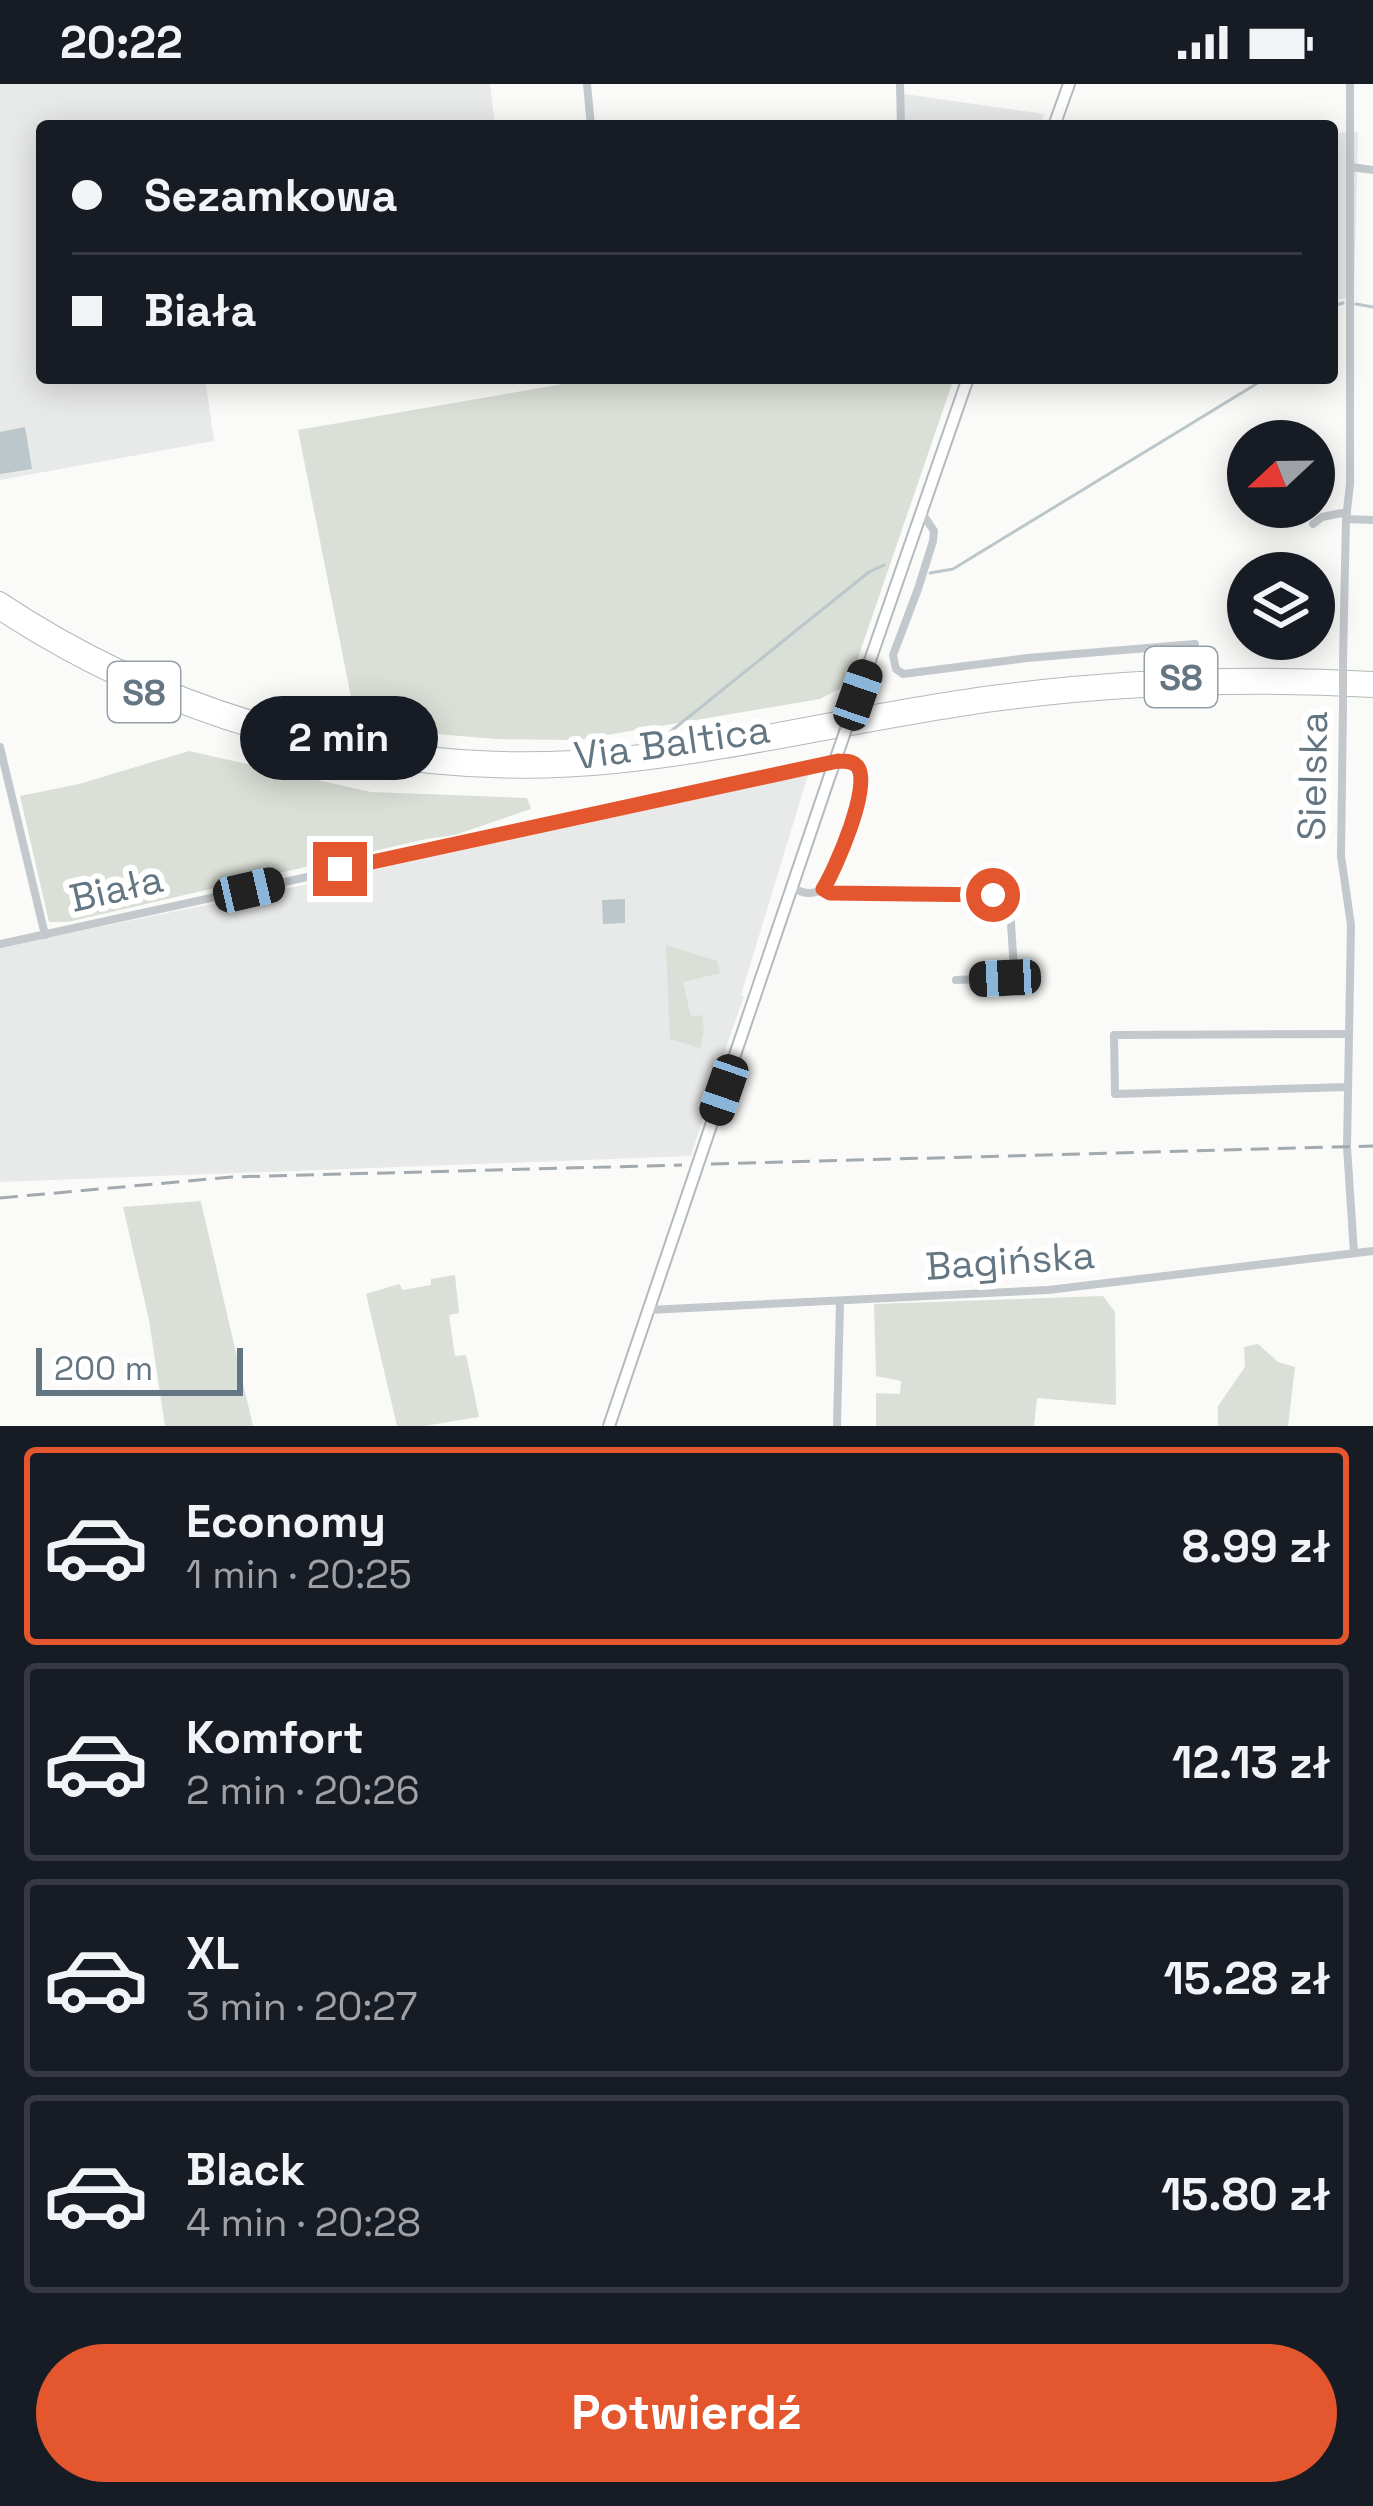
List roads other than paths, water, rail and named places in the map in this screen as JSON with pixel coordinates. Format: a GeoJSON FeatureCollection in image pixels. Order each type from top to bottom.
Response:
{"type":"FeatureCollection","features":[{"type":"Feature","properties":{"kind":"highway","name":"Via Baltica"},"geometry":{"type":"LineString","coordinates":[[0,598],[97,656],[208,705],[326,738],[456,757],[540,759],[626,753],[914,704],[1054,686],[1211,676],[1373,679]]}},
{"type":"Feature","properties":{"kind":"highway","name":"Via Baltica"},"geometry":{"type":"LineString","coordinates":[[0,613],[104,673],[201,715],[330,751],[455,769],[538,771],[637,764],[897,718],[1054,697],[1222,687],[1373,690]]}},
{"type":"Feature","properties":{"kind":"street"},"geometry":{"type":"LineString","coordinates":[[587,84],[590,120]]}},
{"type":"Feature","properties":{"kind":"street"},"geometry":{"type":"LineString","coordinates":[[900,84],[901,120]]}},
{"type":"Feature","properties":{"kind":"street"},"geometry":{"type":"LineString","coordinates":[[1056,120],[1069,84]]}},
{"type":"Feature","properties":{"kind":"street","name":"Sielska"},"geometry":{"type":"LineString","coordinates":[[1350,84],[1350,484],[1341,856],[1351,925],[1347,1147],[1354,1253]]}},
{"type":"Feature","properties":{"kind":"street"},"geometry":{"type":"LineString","coordinates":[[1351,167],[1373,170]]}},
{"type":"Feature","properties":{"kind":"street"},"geometry":{"type":"LineString","coordinates":[[609,1426],[966,384]]}},
{"type":"Feature","properties":{"kind":"street"},"geometry":{"type":"LineString","coordinates":[[921,512],[931,524],[933,541],[893,656],[896,669],[903,674],[1195,644]]}},
{"type":"Feature","properties":{"kind":"street"},"geometry":{"type":"LineString","coordinates":[[1335,516],[1373,520]]}},
{"type":"Feature","properties":{"kind":"street"},"geometry":{"type":"LineString","coordinates":[[0,747],[45,935]]}},
{"type":"Feature","properties":{"kind":"street","name":"Biała"},"geometry":{"type":"LineString","coordinates":[[0,944],[574,817],[848,762],[860,771],[862,789],[823,889]]}},
{"type":"Feature","properties":{"kind":"street"},"geometry":{"type":"LineString","coordinates":[[792,888],[806,894],[823,889],[830,893],[993,895],[1004,900],[1010,909],[1014,969],[1005,978],[956,980]]}},
{"type":"Feature","properties":{"kind":"street"},"geometry":{"type":"LineString","coordinates":[[1348,1088],[1115,1094],[1114,1035],[1349,1034]]}},
{"type":"Feature","properties":{"kind":"street","name":"Bagińska"},"geometry":{"type":"LineString","coordinates":[[650,1310],[1048,1290],[1373,1251]]}},
{"type":"Feature","properties":{"kind":"street"},"geometry":{"type":"LineString","coordinates":[[837,1426],[840,1301]]}},
{"type":"Feature","properties":{"kind":"waterway"},"geometry":{"type":"LineString","coordinates":[[1338,304],[1343,303]]}},
{"type":"Feature","properties":{"kind":"waterway"},"geometry":{"type":"LineString","coordinates":[[1356,304],[1373,307]]}},
{"type":"Feature","properties":{"kind":"waterway"},"geometry":{"type":"LineString","coordinates":[[930,573],[953,569],[1256,384]]}},
{"type":"Feature","properties":{"kind":"waterway"},"geometry":{"type":"LineString","coordinates":[[670,732],[869,572],[884,565]]}},
{"type":"Feature","properties":{"kind":"railway"},"geometry":{"type":"LineString","coordinates":[[711,1164],[1373,1146]]}},
{"type":"Feature","properties":{"kind":"railway"},"geometry":{"type":"LineString","coordinates":[[0,1198],[232,1177],[682,1165]]}}]}
